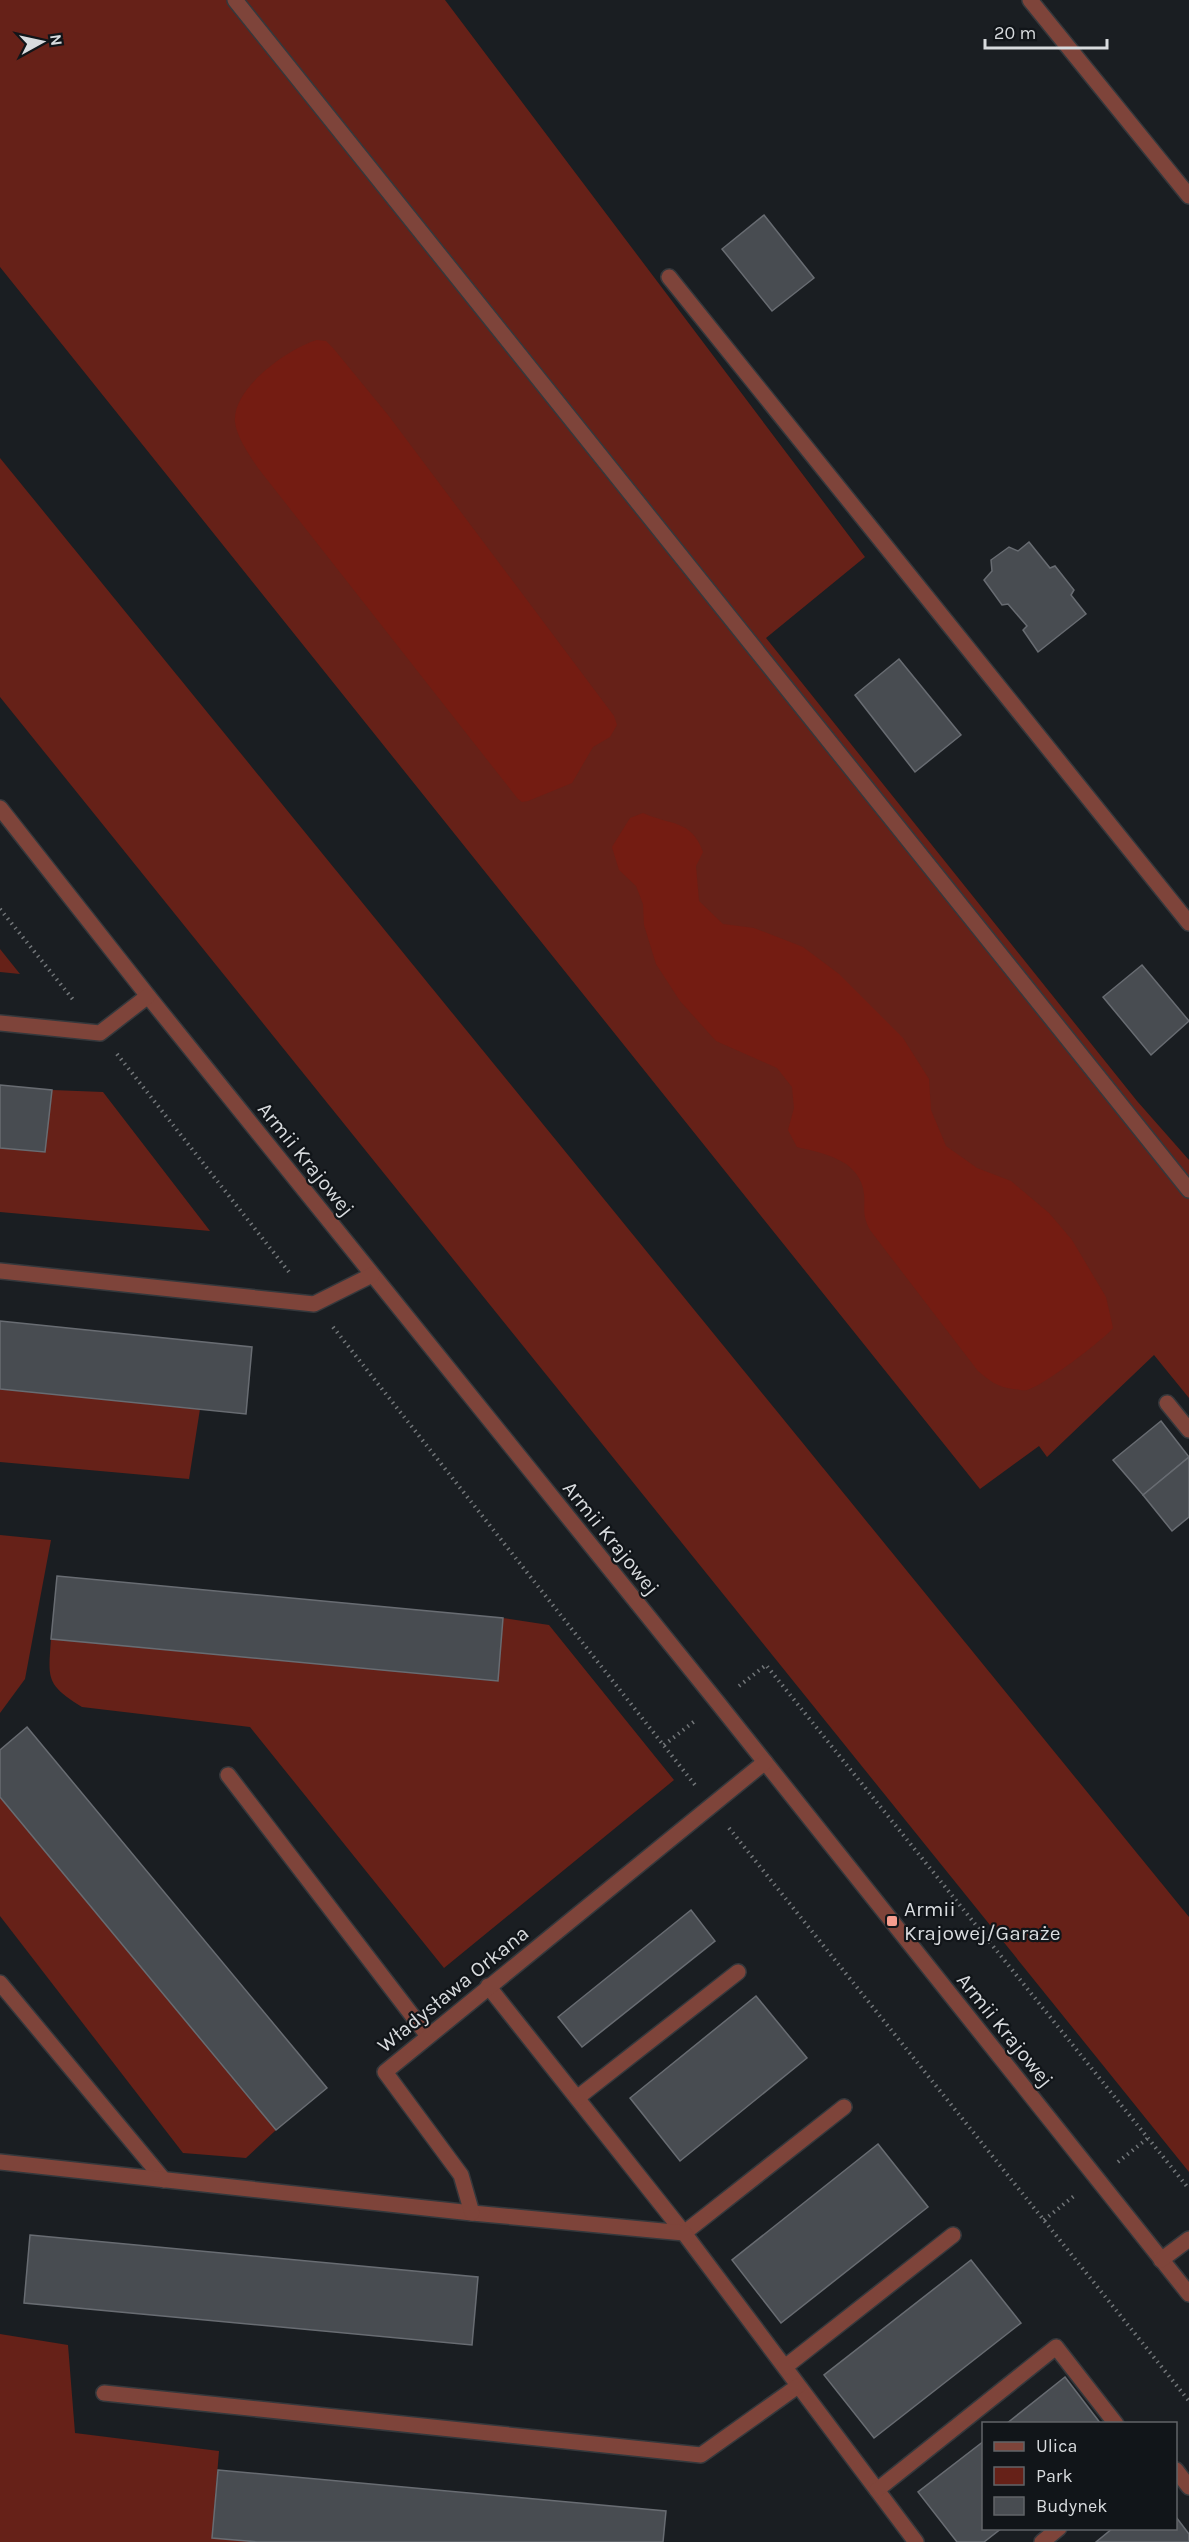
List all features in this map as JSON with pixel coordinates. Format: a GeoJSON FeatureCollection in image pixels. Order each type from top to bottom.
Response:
{"type":"FeatureCollection","features":[{"type":"Feature","properties":{"kind":"street"},"geometry":{"type":"LineString","coordinates":[[236,0],[1189,1190]]}},
{"type":"Feature","properties":{"kind":"street"},"geometry":{"type":"LineString","coordinates":[[1030,0],[1189,196]]}},
{"type":"Feature","properties":{"kind":"street"},"geometry":{"type":"LineString","coordinates":[[669,277],[1189,923]]}},
{"type":"Feature","properties":{"kind":"street","name":"Armii Krajowej"},"geometry":{"type":"LineString","coordinates":[[0,808],[148,996],[765,1762],[1189,2294]]}},
{"type":"Feature","properties":{"kind":"street"},"geometry":{"type":"LineString","coordinates":[[0,1023],[100,1033],[148,996]]}},
{"type":"Feature","properties":{"kind":"street"},"geometry":{"type":"LineString","coordinates":[[0,1271],[314,1304],[372,1275]]}},
{"type":"Feature","properties":{"kind":"street"},"geometry":{"type":"LineString","coordinates":[[1167,1403],[1189,1430]]}},
{"type":"Feature","properties":{"kind":"street","name":"Władysława Orkana"},"geometry":{"type":"LineString","coordinates":[[472,2213],[461,2175],[385,2072],[765,1762]]}},
{"type":"Feature","properties":{"kind":"street"},"geometry":{"type":"LineString","coordinates":[[228,1775],[428,2036]]}},
{"type":"Feature","properties":{"kind":"street"},"geometry":{"type":"LineString","coordinates":[[577,2098],[738,1972]]}},
{"type":"Feature","properties":{"kind":"street"},"geometry":{"type":"LineString","coordinates":[[0,1983],[164,2180]]}},
{"type":"Feature","properties":{"kind":"street"},"geometry":{"type":"LineString","coordinates":[[488,1986],[684,2233],[916,2542]]}},
{"type":"Feature","properties":{"kind":"street"},"geometry":{"type":"LineString","coordinates":[[1,2165],[684,2233],[844,2107]]}},
{"type":"Feature","properties":{"kind":"street"},"geometry":{"type":"LineString","coordinates":[[785,2367],[953,2235]]}},
{"type":"Feature","properties":{"kind":"street"},"geometry":{"type":"LineString","coordinates":[[1161,2260],[1189,2239]]}},
{"type":"Feature","properties":{"kind":"street"},"geometry":{"type":"LineString","coordinates":[[877,2490],[1056,2347],[1114,2422]]}},
{"type":"Feature","properties":{"kind":"street"},"geometry":{"type":"LineString","coordinates":[[104,2392],[701,2455],[798,2386]]}},
{"type":"Feature","properties":{"kind":"street"},"geometry":{"type":"LineString","coordinates":[[1177,2471],[1189,2487]]}},
{"type":"Feature","properties":{"kind":"street"},"geometry":{"type":"LineString","coordinates":[[1042,2542],[1058,2530]]}},
{"type":"Feature","properties":{"kind":"path"},"geometry":{"type":"LineString","coordinates":[[0,909],[711,1806],[1189,2401]]}},
{"type":"Feature","properties":{"kind":"path"},"geometry":{"type":"LineString","coordinates":[[766,1665],[1189,2189]]}},
{"type":"Feature","properties":{"kind":"green space"},"geometry":{"type":"Polygon","coordinates":[[[0,0],[445,0],[865,557],[766,638],[1137,1101],[1189,1160],[1189,1398],[1154,1355],[1047,1457],[1039,1446],[980,1489],[0,267],[0,0]]]}},
{"type":"Feature","properties":{"kind":"green space"},"geometry":{"type":"Polygon","coordinates":[[[0,458],[1189,1917],[1189,2172],[0,697],[0,458]]]}},
{"type":"Feature","properties":{"kind":"green space"},"geometry":{"type":"Polygon","coordinates":[[[0,949],[20,974],[0,972],[0,949]]]}},
{"type":"Feature","properties":{"kind":"green space"},"geometry":{"type":"Polygon","coordinates":[[[52,1090],[103,1092],[210,1231],[0,1212],[0,1148],[45,1152],[52,1090]]]}},
{"type":"Feature","properties":{"kind":"green space"},"geometry":{"type":"Polygon","coordinates":[[[0,1389],[200,1409],[189,1479],[0,1462],[0,1389]]]}},
{"type":"Feature","properties":{"kind":"green space"},"geometry":{"type":"Polygon","coordinates":[[[0,1535],[51,1540],[25,1679],[0,1713],[0,1535]]]}},
{"type":"Feature","properties":{"kind":"green space"},"geometry":{"type":"Polygon","coordinates":[[[503,1618],[549,1625],[674,1780],[444,1968],[250,1727],[82,1707],[56,1686],[50,1672],[51,1639],[497,1680],[503,1618]]]}},
{"type":"Feature","properties":{"kind":"green space"},"geometry":{"type":"Polygon","coordinates":[[[0,1797],[276,2130],[246,2158],[183,2153],[0,1916],[0,1797]]]}},
{"type":"Feature","properties":{"kind":"green space"},"geometry":{"type":"Polygon","coordinates":[[[0,2334],[68,2345],[75,2433],[219,2451],[212,2538],[258,2542],[0,2542],[0,2334]]]}},
{"type":"Feature","properties":{"kind":"shaded area"},"geometry":{"type":"Polygon","coordinates":[[[317,340],[326,341],[333,348],[388,415],[614,716],[617,725],[610,737],[593,747],[572,783],[528,801],[522,802],[518,799],[258,468],[244,446],[235,422],[237,409],[243,396],[252,383],[278,360],[305,344],[317,340]]]}},
{"type":"Feature","properties":{"kind":"shaded area"},"geometry":{"type":"Polygon","coordinates":[[[643,813],[679,825],[698,841],[703,852],[696,866],[699,901],[723,924],[754,928],[803,947],[839,974],[903,1038],[929,1079],[931,1110],[946,1146],[977,1168],[1011,1181],[1049,1213],[1072,1240],[1106,1297],[1113,1328],[1107,1334],[1058,1372],[1027,1390],[998,1385],[978,1371],[870,1230],[864,1213],[863,1188],[853,1170],[837,1159],[797,1147],[788,1130],[794,1108],[792,1087],[777,1068],[716,1041],[680,1001],[656,964],[644,925],[643,904],[636,886],[619,870],[612,847],[630,818],[643,813]]]}},
{"type":"Feature","properties":{"kind":"building"},"geometry":{"type":"Polygon","coordinates":[[[764,215],[814,278],[772,311],[722,249],[764,215]]]}},
{"type":"Feature","properties":{"kind":"building"},"geometry":{"type":"Polygon","coordinates":[[[1029,542],[1050,568],[1055,566],[1074,590],[1071,595],[1086,614],[1038,652],[1023,630],[1027,626],[1008,604],[1002,605],[984,580],[992,571],[991,560],[1009,547],[1018,551],[1029,542]]]}},
{"type":"Feature","properties":{"kind":"building"},"geometry":{"type":"Polygon","coordinates":[[[899,659],[961,735],[915,772],[855,695],[899,659]]]}},
{"type":"Feature","properties":{"kind":"building"},"geometry":{"type":"Polygon","coordinates":[[[1142,965],[1189,1021],[1151,1055],[1103,997],[1142,965]]]}},
{"type":"Feature","properties":{"kind":"building"},"geometry":{"type":"Polygon","coordinates":[[[0,1085],[52,1090],[45,1152],[0,1148],[0,1085]]]}},
{"type":"Feature","properties":{"kind":"building"},"geometry":{"type":"Polygon","coordinates":[[[0,1321],[252,1347],[246,1414],[0,1389],[0,1321]]]}},
{"type":"Feature","properties":{"kind":"building"},"geometry":{"type":"Polygon","coordinates":[[[1161,1421],[1189,1457],[1143,1495],[1113,1460],[1161,1421]]]}},
{"type":"Feature","properties":{"kind":"building"},"geometry":{"type":"Polygon","coordinates":[[[1189,1457],[1189,1517],[1172,1531],[1143,1495],[1189,1457]]]}},
{"type":"Feature","properties":{"kind":"building"},"geometry":{"type":"Polygon","coordinates":[[[57,1576],[503,1618],[498,1681],[51,1639],[57,1576]]]}},
{"type":"Feature","properties":{"kind":"building"},"geometry":{"type":"Polygon","coordinates":[[[27,1727],[327,2088],[276,2130],[0,1797],[0,1750],[27,1727]]]}},
{"type":"Feature","properties":{"kind":"building"},"geometry":{"type":"Polygon","coordinates":[[[691,1910],[715,1941],[582,2047],[558,2017],[691,1910]]]}},
{"type":"Feature","properties":{"kind":"building"},"geometry":{"type":"Polygon","coordinates":[[[756,1996],[807,2058],[680,2161],[630,2098],[756,1996]]]}},
{"type":"Feature","properties":{"kind":"building"},"geometry":{"type":"Polygon","coordinates":[[[878,2144],[928,2207],[781,2323],[732,2260],[878,2144]]]}},
{"type":"Feature","properties":{"kind":"building"},"geometry":{"type":"Polygon","coordinates":[[[30,2235],[478,2277],[472,2345],[24,2303],[30,2235]]]}},
{"type":"Feature","properties":{"kind":"building"},"geometry":{"type":"Polygon","coordinates":[[[971,2260],[1021,2323],[874,2438],[824,2375],[971,2260]]]}},
{"type":"Feature","properties":{"kind":"building"},"geometry":{"type":"Polygon","coordinates":[[[1065,2377],[1099,2422],[1009,2422],[1065,2377]]]}},
{"type":"Feature","properties":{"kind":"building"},"geometry":{"type":"Polygon","coordinates":[[[982,2443],[982,2530],[999,2530],[984,2542],[957,2542],[918,2492],[982,2443]]]}},
{"type":"Feature","properties":{"kind":"building"},"geometry":{"type":"Polygon","coordinates":[[[218,2470],[666,2511],[663,2542],[258,2542],[212,2538],[218,2470]]]}},
{"type":"Feature","properties":{"kind":"building"},"geometry":{"type":"Polygon","coordinates":[[[1177,2518],[1189,2534],[1189,2542],[1096,2542],[1111,2530],[1177,2530],[1177,2518]]]}},
{"type":"Feature","properties":{"kind":"place","name":"Armii Krajowej/Garaże"},"geometry":{"type":"Point","coordinates":[892,1921]}}]}
